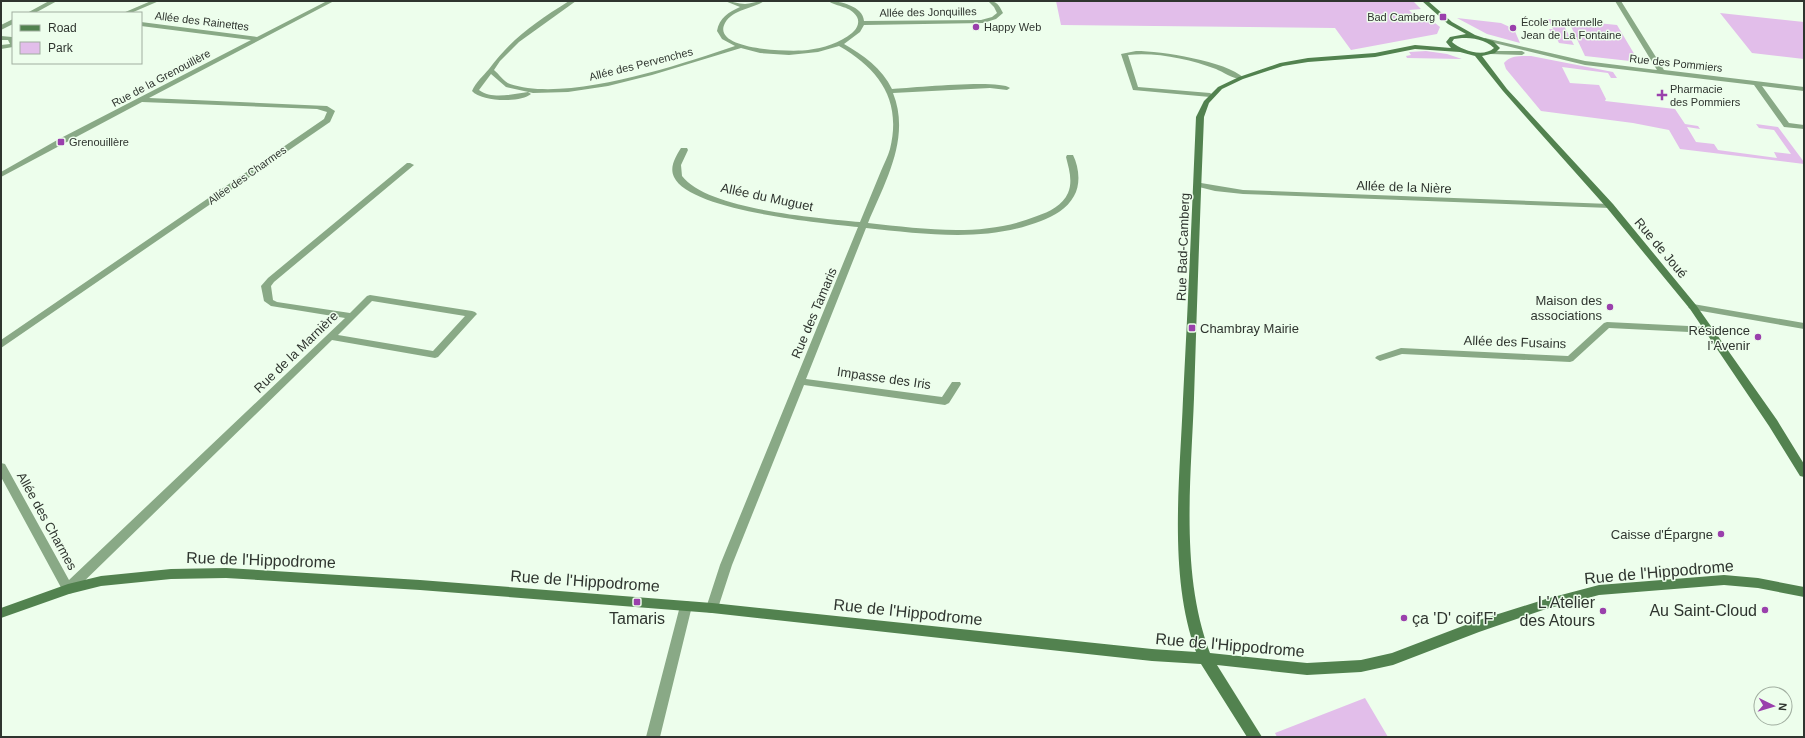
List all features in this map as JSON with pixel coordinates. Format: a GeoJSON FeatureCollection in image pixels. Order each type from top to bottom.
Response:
{"type":"FeatureCollection","features":[{"type":"Feature","properties":{"kind":"street"},"geometry":{"type":"LineString","coordinates":[[32,12],[54,1]]}},
{"type":"Feature","properties":{"kind":"street"},"geometry":{"type":"LineString","coordinates":[[128,12],[156,1]]}},
{"type":"Feature","properties":{"kind":"street","name":"Rue de la Grenouillère"},"geometry":{"type":"LineString","coordinates":[[1,175],[331,1]]}},
{"type":"Feature","properties":{"kind":"street"},"geometry":{"type":"LineString","coordinates":[[544,91],[496,98],[479,94],[475,91],[478,85],[507,50],[527,33],[573,1]]}},
{"type":"Feature","properties":{"kind":"street"},"geometry":{"type":"LineString","coordinates":[[728,1],[744,6]]}},
{"type":"Feature","properties":{"kind":"street"},"geometry":{"type":"LineString","coordinates":[[761,1],[734,10],[724,18],[720,26],[722,34],[730,42],[740,46],[762,52],[783,54],[805,52],[840,44],[854,37],[860,30],[862,23],[860,15],[852,8],[832,1]]}},
{"type":"Feature","properties":{"kind":"street","name":"Allée des Jonquilles"},"geometry":{"type":"LineString","coordinates":[[862,23],[981,22],[994,18],[1000,13],[997,6],[991,1]]}},
{"type":"Feature","properties":{"kind":"street"},"geometry":{"type":"LineString","coordinates":[[1241,78],[1217,66],[1163,55],[1124,54],[1135,89],[1210,95],[1220,88],[1241,78],[1271,67],[1299,61],[1375,55],[1415,47],[1460,50],[1478,54],[1492,53],[1496,51],[1495,46],[1485,40],[1450,24],[1424,1]]}},
{"type":"Feature","properties":{"kind":"street"},"geometry":{"type":"LineString","coordinates":[[1618,1],[1662,73]]}},
{"type":"Feature","properties":{"kind":"street"},"geometry":{"type":"LineString","coordinates":[[1,28],[12,22]]}},
{"type":"Feature","properties":{"kind":"street","name":"Allée des Rainettes"},"geometry":{"type":"LineString","coordinates":[[142,24],[260,38]]}},
{"type":"Feature","properties":{"kind":"street"},"geometry":{"type":"LineString","coordinates":[[1450,24],[1452,38]]}},
{"type":"Feature","properties":{"kind":"street"},"geometry":{"type":"LineString","coordinates":[[1460,50],[1448,42],[1452,38],[1462,36],[1476,37]]}},
{"type":"Feature","properties":{"kind":"street"},"geometry":{"type":"LineString","coordinates":[[1,38],[10,38],[12,43]]}},
{"type":"Feature","properties":{"kind":"street","name":"Rue des Pommiers"},"geometry":{"type":"LineString","coordinates":[[1485,40],[1586,63],[1804,89]]}},
{"type":"Feature","properties":{"kind":"street","name":"Rue des Tamaris"},"geometry":{"type":"LineString","coordinates":[[712,608],[726,565],[894,149],[897,130],[895,105],[890,91],[870,63],[859,54],[840,44]]}},
{"type":"Feature","properties":{"kind":"street"},"geometry":{"type":"LineString","coordinates":[[1,47],[12,45]]}},
{"type":"Feature","properties":{"kind":"street","name":"Allée des Pervenches"},"geometry":{"type":"LineString","coordinates":[[491,70],[493,74],[506,85],[525,90],[544,91],[569,89],[618,81],[696,61],[740,46]]}},
{"type":"Feature","properties":{"kind":"street","name":"Rue des Pommiers"},"geometry":{"type":"LineString","coordinates":[[1492,53],[1546,54]]}},
{"type":"Feature","properties":{"kind":"street","name":"Rue de Joué"},"geometry":{"type":"LineString","coordinates":[[1478,54],[1505,90],[1610,206],[1693,307],[1773,423],[1804,473]]}},
{"type":"Feature","properties":{"kind":"street"},"geometry":{"type":"LineString","coordinates":[[1756,83],[1787,125],[1804,127]]}},
{"type":"Feature","properties":{"kind":"street"},"geometry":{"type":"LineString","coordinates":[[890,91],[990,86],[1007,88]]}},
{"type":"Feature","properties":{"kind":"street","name":"Rue Bad-Camberg"},"geometry":{"type":"LineString","coordinates":[[1210,95],[1202,107],[1200,117],[1186,429],[1184,532],[1188,584],[1198,639],[1205,658],[1255,737]]}},
{"type":"Feature","properties":{"kind":"street","name":"Allée des Charmes"},"geometry":{"type":"LineString","coordinates":[[1,345],[327,120],[331,114],[327,108],[317,106],[141,100]]}},
{"type":"Feature","properties":{"kind":"street","name":"Allée du Muguet"},"geometry":{"type":"LineString","coordinates":[[684,150],[676,172],[679,180],[689,188],[706,196],[729,203],[780,215],[863,225],[956,232],[997,230],[1030,223],[1052,214],[1070,199],[1075,178],[1070,157]]}},
{"type":"Feature","properties":{"kind":"street","name":"Rue de la Marnière"},"geometry":{"type":"LineString","coordinates":[[352,316],[274,304],[269,301],[266,286],[271,280],[410,165]]}},
{"type":"Feature","properties":{"kind":"street","name":"Allée de la Nière"},"geometry":{"type":"LineString","coordinates":[[1198,184],[1215,189],[1243,192],[1610,206]]}},
{"type":"Feature","properties":{"kind":"street"},"geometry":{"type":"LineString","coordinates":[[330,337],[435,355],[472,314],[370,298],[352,316]]}},
{"type":"Feature","properties":{"kind":"street"},"geometry":{"type":"LineString","coordinates":[[1693,307],[1804,326]]}},
{"type":"Feature","properties":{"kind":"street","name":"Rue de la Marnière"},"geometry":{"type":"LineString","coordinates":[[68,589],[352,316]]}},
{"type":"Feature","properties":{"kind":"street","name":"Allée des Fusains"},"geometry":{"type":"LineString","coordinates":[[1380,358],[1401,351],[1570,359],[1607,325],[1709,330]]}},
{"type":"Feature","properties":{"kind":"street","name":"Impasse des Iris"},"geometry":{"type":"LineString","coordinates":[[800,381],[945,401],[956,384]]}},
{"type":"Feature","properties":{"kind":"street","name":"Allée des Charmes"},"geometry":{"type":"LineString","coordinates":[[1,467],[68,589]]}},
{"type":"Feature","properties":{"kind":"street","name":"Rue de l'Hippodrome"},"geometry":{"type":"LineString","coordinates":[[1,613],[68,589],[101,581],[133,576],[226,573],[420,585],[712,608],[1152,655],[1205,658],[1307,670],[1361,666],[1393,658],[1476,627],[1546,604],[1599,590],[1724,580],[1758,583],[1804,592]]}},
{"type":"Feature","properties":{"kind":"street"},"geometry":{"type":"LineString","coordinates":[[653,737],[686,606]]}},
{"type":"Feature","properties":{"kind":"green space"},"geometry":{"type":"Polygon","coordinates":[[[1056,1],[1401,1],[1414,2],[1421,9],[1409,10],[1417,19],[1430,19],[1440,27],[1437,34],[1351,50],[1335,28],[1061,25],[1056,1]]]}},
{"type":"Feature","properties":{"kind":"green space"},"geometry":{"type":"Polygon","coordinates":[[[1720,13],[1804,22],[1804,59],[1752,53],[1720,13]]]}},
{"type":"Feature","properties":{"kind":"green space"},"geometry":{"type":"Polygon","coordinates":[[[1457,18],[1501,23],[1514,29],[1520,43],[1487,34],[1457,18]]]}},
{"type":"Feature","properties":{"kind":"green space"},"geometry":{"type":"Polygon","coordinates":[[[1548,19],[1561,20],[1574,45],[1559,43],[1557,39],[1554,39],[1549,29],[1553,29],[1548,19]]]}},
{"type":"Feature","properties":{"kind":"green space"},"geometry":{"type":"Polygon","coordinates":[[[1568,20],[1617,25],[1639,62],[1585,56],[1568,20]]]}},
{"type":"Feature","properties":{"kind":"green space"},"geometry":{"type":"Polygon","coordinates":[[[1426,51],[1447,54],[1462,59],[1407,58],[1406,56],[1411,55],[1409,52],[1426,51]]]}},
{"type":"Feature","properties":{"kind":"green space"},"geometry":{"type":"Polygon","coordinates":[[[1531,56],[1613,72],[1617,78],[1611,78],[1608,73],[1562,67],[1570,83],[1599,85],[1606,99],[1605,101],[1675,109],[1685,124],[1698,126],[1700,129],[1687,127],[1696,142],[1714,144],[1718,150],[1777,158],[1774,152],[1791,154],[1774,130],[1759,128],[1756,124],[1778,127],[1804,164],[1680,149],[1669,130],[1633,123],[1541,111],[1506,69],[1504,63],[1513,57],[1531,56]]]}},
{"type":"Feature","properties":{"kind":"green space"},"geometry":{"type":"Polygon","coordinates":[[[1365,698],[1388,737],[1277,737],[1275,733],[1365,698]]]}},
{"type":"Feature","properties":{"kind":"place","name":"Bad Camberg"},"geometry":{"type":"Point","coordinates":[1443,17]}},
{"type":"Feature","properties":{"kind":"place","name":"Happy Web"},"geometry":{"type":"Point","coordinates":[976,27]}},
{"type":"Feature","properties":{"kind":"place","name":"École maternelle Jean de La Fontaine"},"geometry":{"type":"Point","coordinates":[1513,28]}},
{"type":"Feature","properties":{"kind":"place","name":"Pharmacie des Pommiers"},"geometry":{"type":"Point","coordinates":[1662,95]}},
{"type":"Feature","properties":{"kind":"place","name":"Grenouillère"},"geometry":{"type":"Point","coordinates":[61,142]}},
{"type":"Feature","properties":{"kind":"place","name":"Maison des associations"},"geometry":{"type":"Point","coordinates":[1610,307]}},
{"type":"Feature","properties":{"kind":"place","name":"Chambray Mairie"},"geometry":{"type":"Point","coordinates":[1192,328]}},
{"type":"Feature","properties":{"kind":"place","name":"Résidence l’Avenir"},"geometry":{"type":"Point","coordinates":[1758,337]}},
{"type":"Feature","properties":{"kind":"place","name":"Caisse d'Épargne"},"geometry":{"type":"Point","coordinates":[1721,534]}},
{"type":"Feature","properties":{"kind":"place","name":"Tamaris"},"geometry":{"type":"Point","coordinates":[637,602]}},
{"type":"Feature","properties":{"kind":"place","name":"Au Saint-Cloud"},"geometry":{"type":"Point","coordinates":[1765,610]}},
{"type":"Feature","properties":{"kind":"place","name":"L'Atelier des Atours"},"geometry":{"type":"Point","coordinates":[1603,611]}},
{"type":"Feature","properties":{"kind":"place","name":"ça 'D' coif'F'"},"geometry":{"type":"Point","coordinates":[1404,618]}}]}
